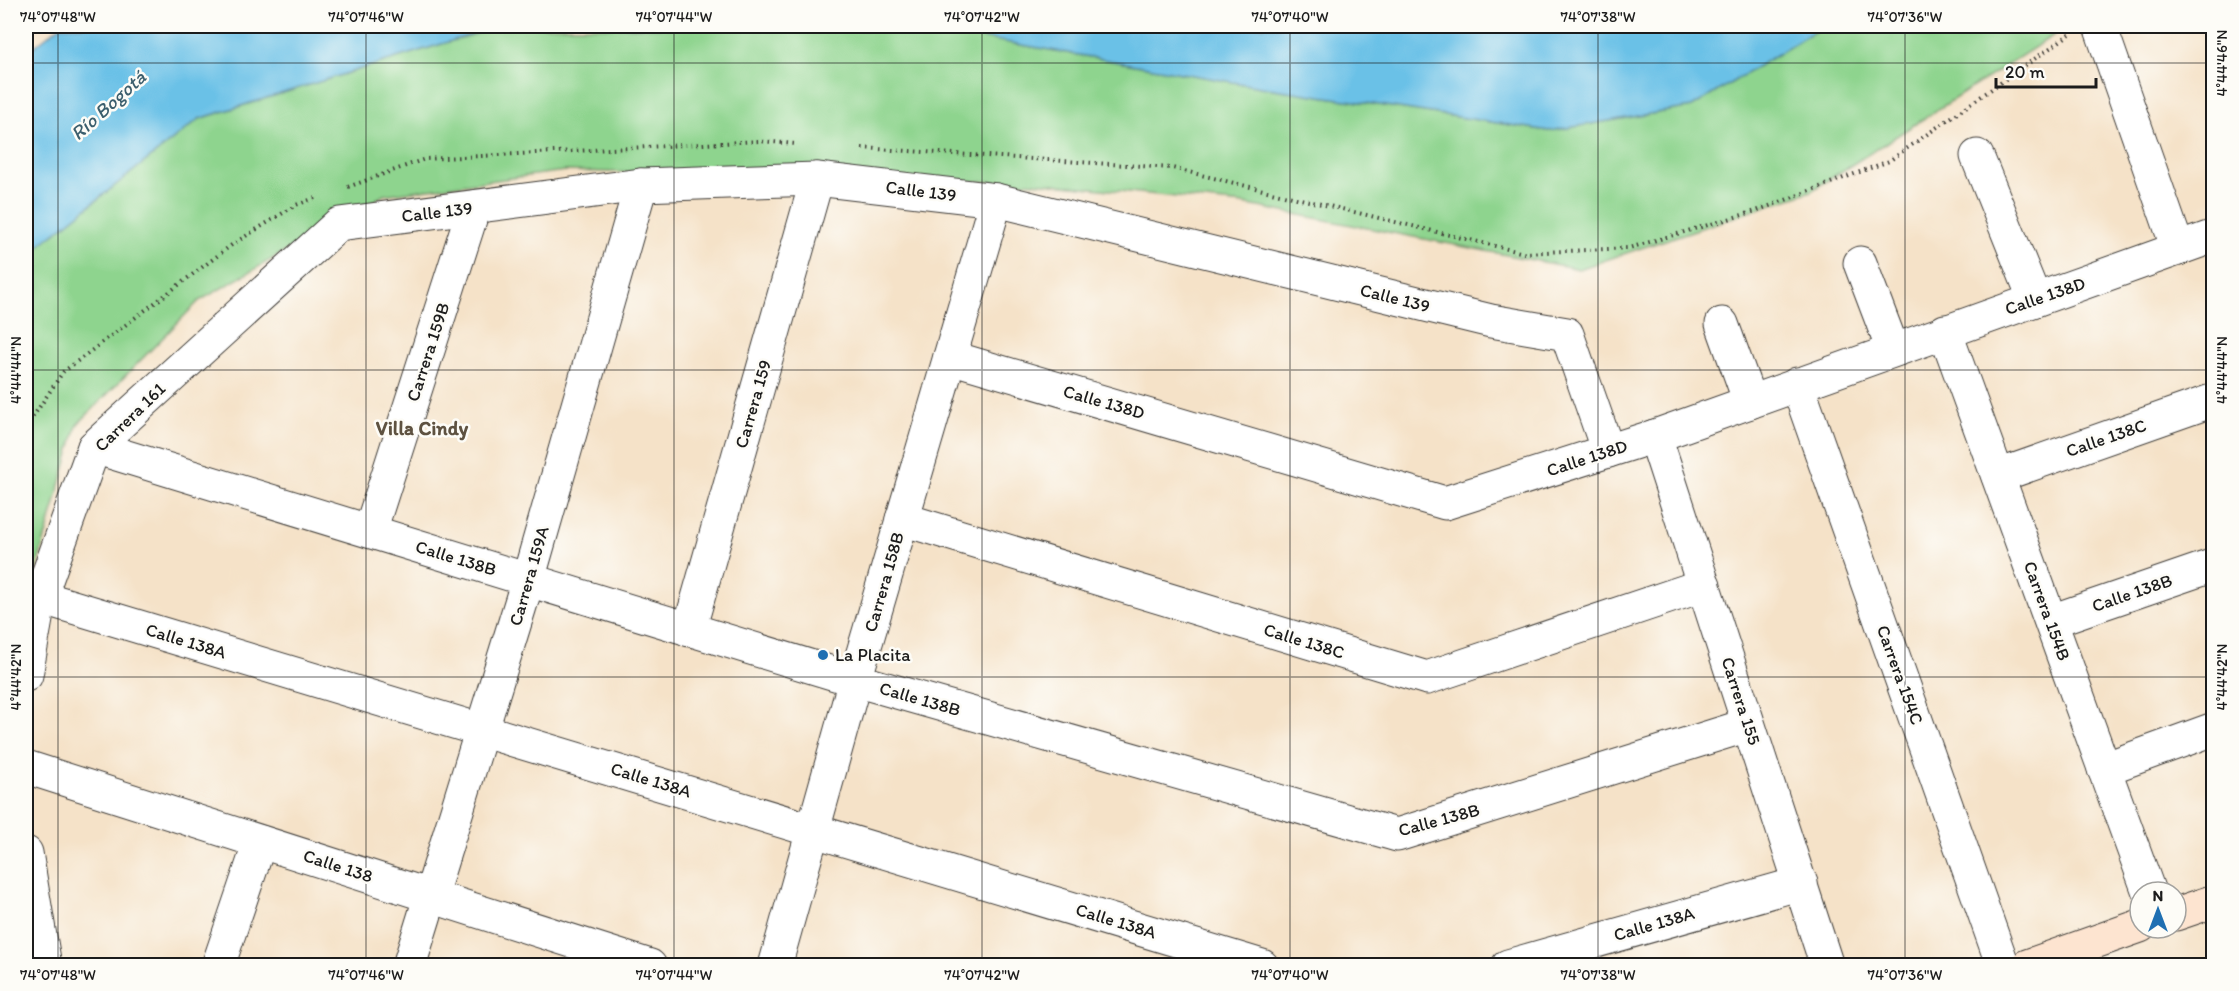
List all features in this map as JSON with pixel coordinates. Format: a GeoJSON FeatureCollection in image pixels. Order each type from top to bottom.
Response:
{"type":"FeatureCollection","features":[{"type":"Feature","properties":{"kind":"main road"},"geometry":{"type":"LineString","coordinates":[[2188,910],[2214,901]]}},
{"type":"Feature","properties":{"kind":"main road"},"geometry":{"type":"LineString","coordinates":[[2027,966],[2128,930]]}},
{"type":"Feature","properties":{"kind":"street"},"geometry":{"type":"LineString","coordinates":[[2100,26],[2178,249]]}},
{"type":"Feature","properties":{"kind":"street"},"geometry":{"type":"LineString","coordinates":[[1977,156],[2035,300]]}},
{"type":"Feature","properties":{"kind":"street","name":"Calle 139"},"geometry":{"type":"LineString","coordinates":[[339,224],[641,185],[817,179],[996,200],[1491,321],[1567,334],[1608,451]]}},
{"type":"Feature","properties":{"kind":"street","name":"Carrera 159"},"geometry":{"type":"LineString","coordinates":[[689,630],[817,179]]}},
{"type":"Feature","properties":{"kind":"street","name":"Carrera 159A"},"geometry":{"type":"LineString","coordinates":[[409,966],[528,580],[641,185]]}},
{"type":"Feature","properties":{"kind":"street","name":"Carrera 158B"},"geometry":{"type":"LineString","coordinates":[[775,966],[855,681],[996,200]]}},
{"type":"Feature","properties":{"kind":"street","name":"Carrera 159B"},"geometry":{"type":"LineString","coordinates":[[370,531],[474,207]]}},
{"type":"Feature","properties":{"kind":"street","name":"Carrera 161"},"geometry":{"type":"LineString","coordinates":[[26,675],[40,597],[94,447],[339,224]]}},
{"type":"Feature","properties":{"kind":"street","name":"Calle 138D"},"geometry":{"type":"LineString","coordinates":[[950,357],[1445,503],[1655,436],[2214,237]]}},
{"type":"Feature","properties":{"kind":"street"},"geometry":{"type":"LineString","coordinates":[[1860,263],[1893,350]]}},
{"type":"Feature","properties":{"kind":"street"},"geometry":{"type":"LineString","coordinates":[[1722,324],[1749,402]]}},
{"type":"Feature","properties":{"kind":"street","name":"Carrera 154B"},"geometry":{"type":"LineString","coordinates":[[1945,331],[2145,880]]}},
{"type":"Feature","properties":{"kind":"street","name":"Carrera 154C"},"geometry":{"type":"LineString","coordinates":[[1797,384],[2003,966]]}},
{"type":"Feature","properties":{"kind":"street","name":"Calle 138C"},"geometry":{"type":"LineString","coordinates":[[1998,476],[2214,400]]}},
{"type":"Feature","properties":{"kind":"street","name":"Carrera 155"},"geometry":{"type":"LineString","coordinates":[[1655,436],[1827,966]]}},
{"type":"Feature","properties":{"kind":"street","name":"Calle 138B"},"geometry":{"type":"LineString","coordinates":[[94,447],[855,681],[1397,835],[1748,725]]}},
{"type":"Feature","properties":{"kind":"street","name":"Calle 138C"},"geometry":{"type":"LineString","coordinates":[[902,519],[1427,678],[1704,585]]}},
{"type":"Feature","properties":{"kind":"street","name":"Calle 138B"},"geometry":{"type":"LineString","coordinates":[[2050,621],[2214,565]]}},
{"type":"Feature","properties":{"kind":"street","name":"Calle 138A"},"geometry":{"type":"LineString","coordinates":[[40,597],[1262,966]]}},
{"type":"Feature","properties":{"kind":"street"},"geometry":{"type":"LineString","coordinates":[[2104,769],[2214,729]]}},
{"type":"Feature","properties":{"kind":"street","name":"Calle 138"},"geometry":{"type":"LineString","coordinates":[[26,767],[430,896],[590,956],[650,966]]}},
{"type":"Feature","properties":{"kind":"street"},"geometry":{"type":"LineString","coordinates":[[218,966],[261,842]]}},
{"type":"Feature","properties":{"kind":"street"},"geometry":{"type":"LineString","coordinates":[[26,853],[45,966]]}},
{"type":"Feature","properties":{"kind":"street","name":"Calle 138A"},"geometry":{"type":"LineString","coordinates":[[1508,966],[1800,883]]}},
{"type":"Feature","properties":{"kind":"green space"},"geometry":{"type":"Polygon","coordinates":[[[500,26],[936,30],[1261,87],[1549,131],[1692,107],[1823,26],[2068,26],[1811,191],[1579,269],[1243,204],[1044,183],[565,171],[384,195],[199,301],[77,425],[26,606],[26,256],[199,119],[500,26]]]}},
{"type":"Feature","properties":{"kind":"water","name":"Río Bogotá"},"geometry":{"type":"Polygon","coordinates":[[[60,26],[500,26],[199,119],[26,256],[26,53],[60,26]]]}},
{"type":"Feature","properties":{"kind":"water"},"geometry":{"type":"Polygon","coordinates":[[[609,26],[1823,26],[1692,107],[1549,131],[1261,87],[936,30],[609,26]]]}},
{"type":"Feature","properties":{"kind":"place","name":"La Placita"},"geometry":{"type":"Point","coordinates":[823,655]}},
{"type":"Feature","properties":{"kind":"district","name":"Villa Cindy"},"geometry":{"type":"Point","coordinates":[422,428]}}]}
